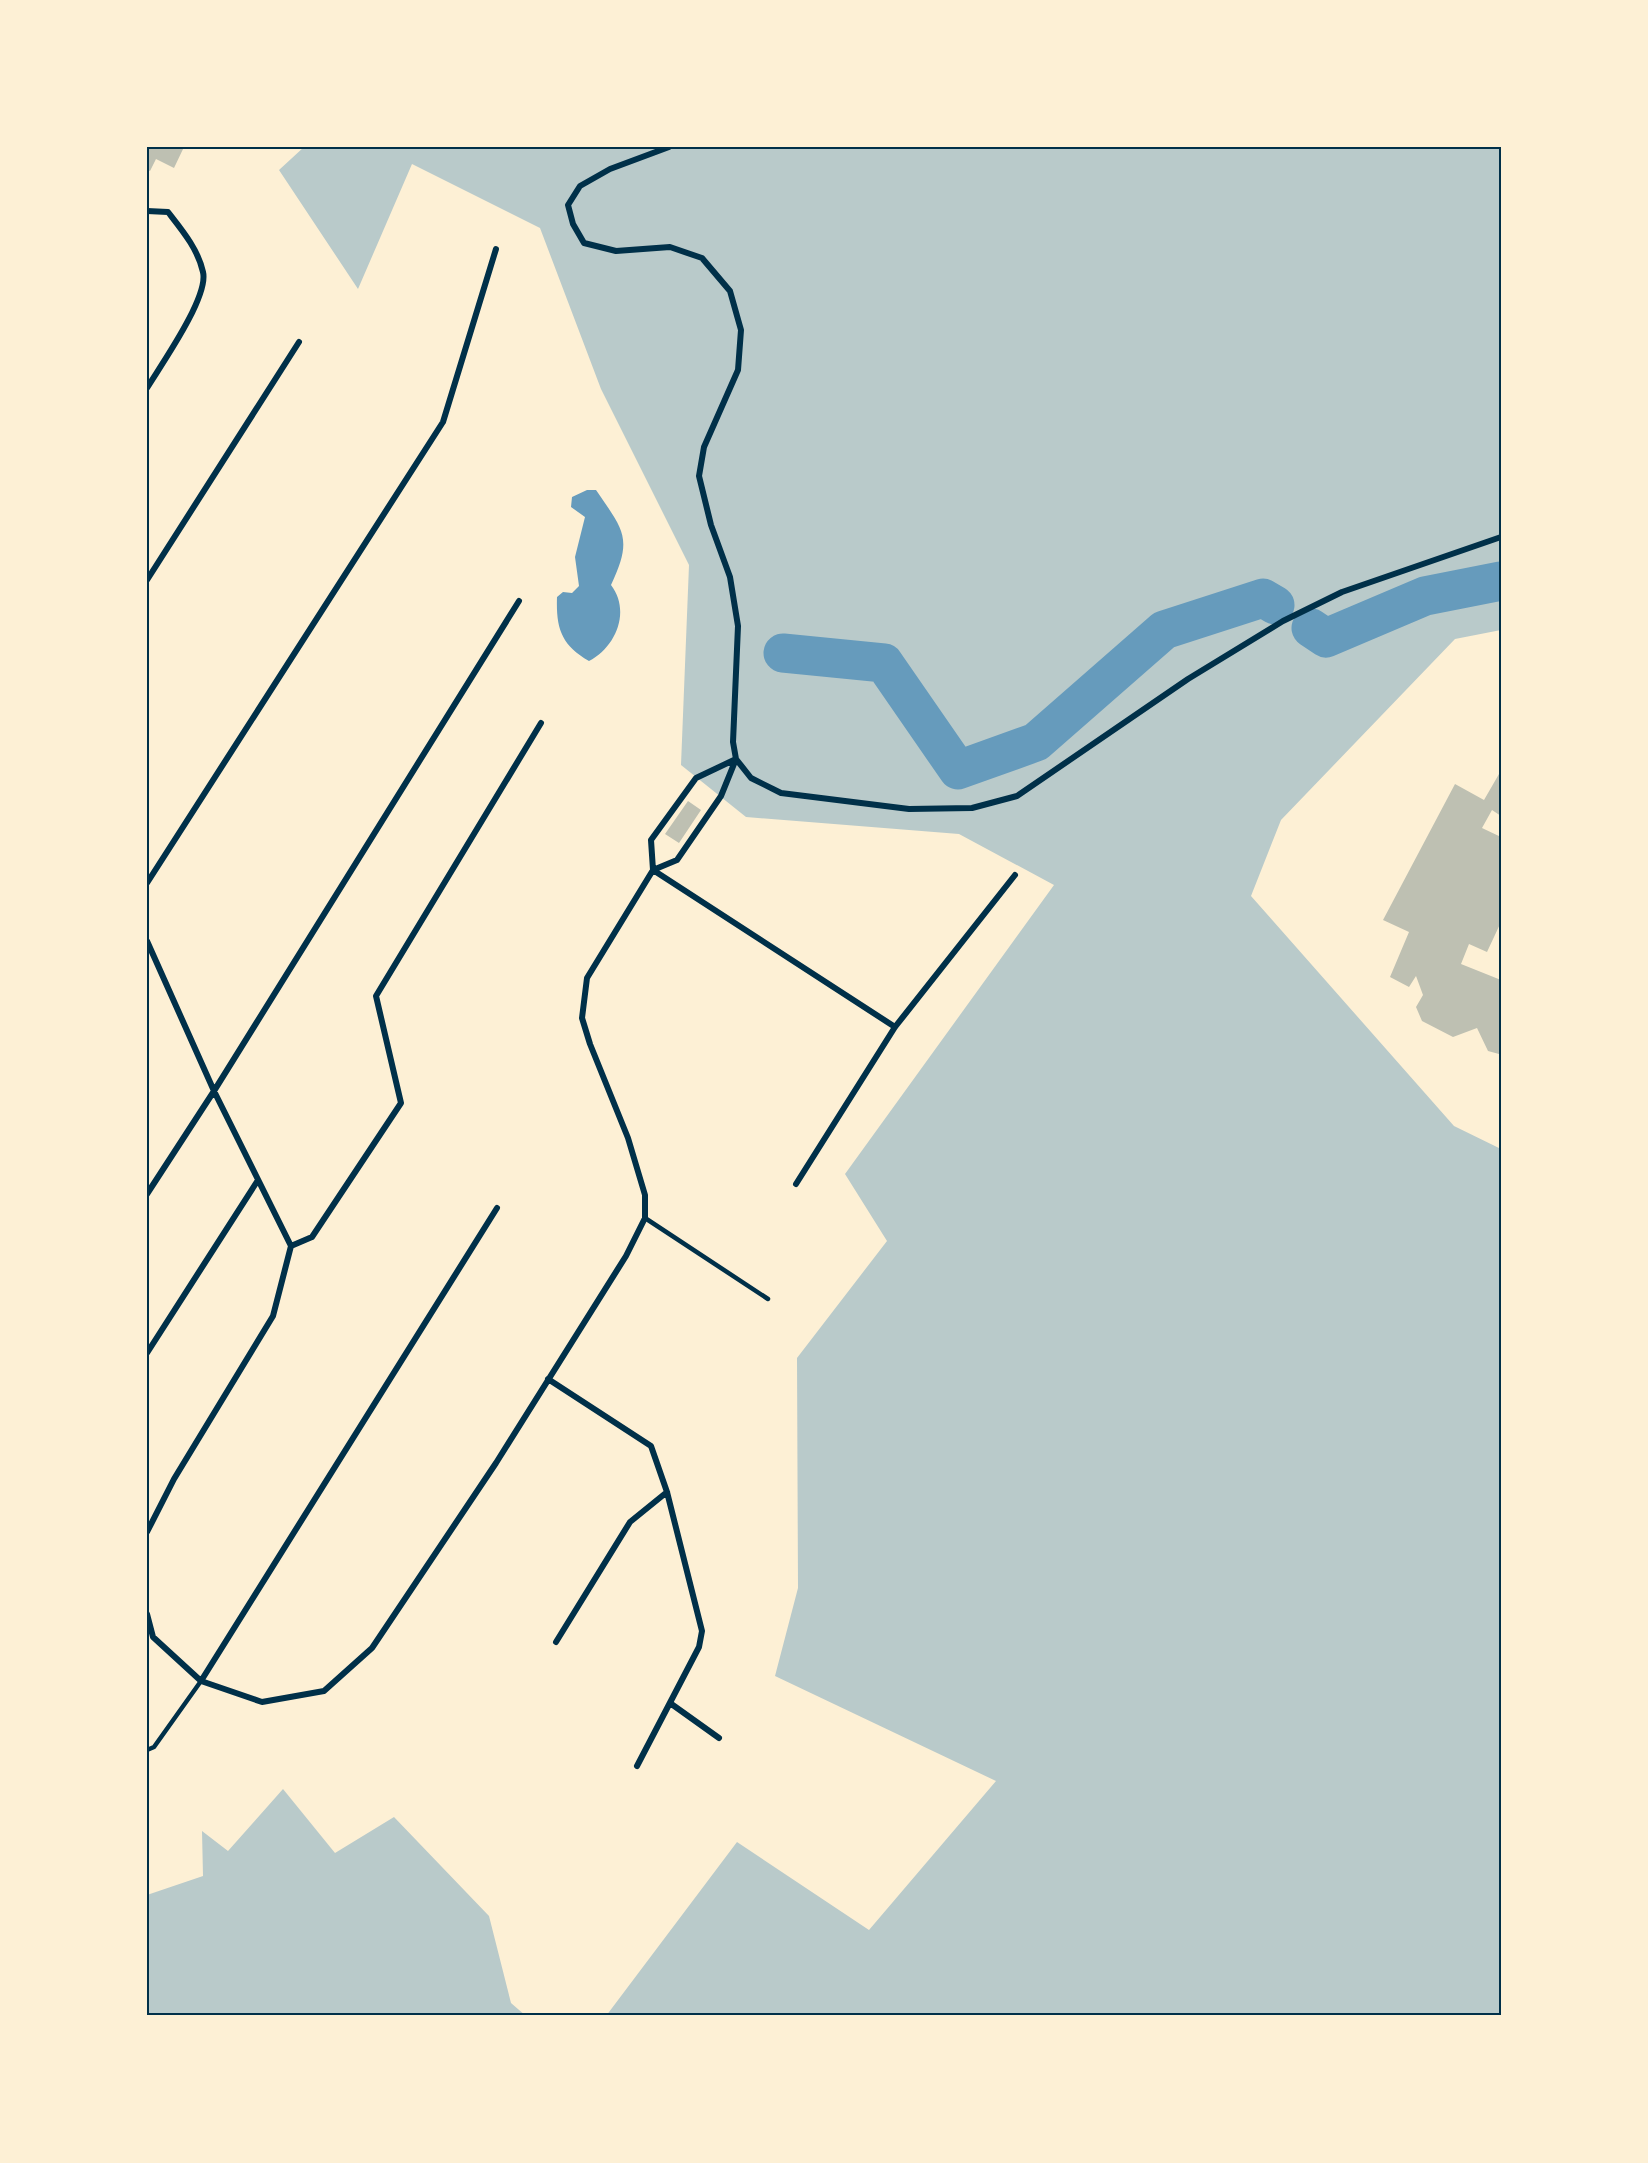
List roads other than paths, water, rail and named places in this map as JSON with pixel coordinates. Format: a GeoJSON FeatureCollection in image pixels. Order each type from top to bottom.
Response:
{"type":"FeatureCollection","features":[{"type":"Feature","properties":{"kind":"street"},"geometry":{"type":"LineString","coordinates":[[669,147],[610,169],[580,186],[568,205],[573,224],[584,243],[616,250],[670,247],[702,258],[730,291],[741,330],[738,370],[704,447],[699,476],[711,525],[730,576],[738,626],[733,742],[736,759],[751,778],[781,794],[909,809],[972,808],[1017,796],[1188,679],[1283,621],[1342,592],[1501,537]]}},
{"type":"Feature","properties":{"kind":"street"},"geometry":{"type":"LineString","coordinates":[[147,211],[168,213],[188,237],[204,274],[196,307],[147,388]]}},
{"type":"Feature","properties":{"kind":"street"},"geometry":{"type":"LineString","coordinates":[[147,883],[443,422],[496,249]]}},
{"type":"Feature","properties":{"kind":"street"},"geometry":{"type":"LineString","coordinates":[[147,580],[299,342]]}},
{"type":"Feature","properties":{"kind":"street"},"geometry":{"type":"LineString","coordinates":[[147,1194],[214,1091],[519,601]]}},
{"type":"Feature","properties":{"kind":"street"},"geometry":{"type":"LineString","coordinates":[[291,1246],[312,1237],[401,1103],[376,996],[542,723]]}},
{"type":"Feature","properties":{"kind":"street"},"geometry":{"type":"LineString","coordinates":[[147,1614],[153,1637],[201,1681],[262,1702],[324,1691],[372,1648],[496,1463],[626,1256],[645,1218],[645,1195],[628,1138],[590,1044],[582,1018],[587,978],[653,870],[651,840],[696,778],[736,759]]}},
{"type":"Feature","properties":{"kind":"street"},"geometry":{"type":"LineString","coordinates":[[653,870],[677,860],[720,796],[736,759]]}},
{"type":"Feature","properties":{"kind":"street"},"geometry":{"type":"LineString","coordinates":[[653,870],[895,1027]]}},
{"type":"Feature","properties":{"kind":"street"},"geometry":{"type":"LineString","coordinates":[[796,1184],[895,1027],[1015,875]]}},
{"type":"Feature","properties":{"kind":"street"},"geometry":{"type":"LineString","coordinates":[[147,941],[214,1091],[291,1246],[273,1316],[174,1479],[147,1532]]}},
{"type":"Feature","properties":{"kind":"street"},"geometry":{"type":"LineString","coordinates":[[147,1353],[258,1180]]}},
{"type":"Feature","properties":{"kind":"street"},"geometry":{"type":"LineString","coordinates":[[201,1681],[497,1208]]}},
{"type":"Feature","properties":{"kind":"street"},"geometry":{"type":"LineString","coordinates":[[548,1379],[651,1446],[667,1492],[702,1631],[699,1647],[637,1766]]}},
{"type":"Feature","properties":{"kind":"street"},"geometry":{"type":"LineString","coordinates":[[556,1642],[630,1522],[667,1492]]}},
{"type":"Feature","properties":{"kind":"street"},"geometry":{"type":"LineString","coordinates":[[670,1703],[719,1738]]}},
{"type":"Feature","properties":{"kind":"lane"},"geometry":{"type":"LineString","coordinates":[[645,1218],[768,1299]]}},
{"type":"Feature","properties":{"kind":"lane"},"geometry":{"type":"LineString","coordinates":[[147,1750],[154,1747],[201,1681]]}},
{"type":"Feature","properties":{"kind":"water"},"geometry":{"type":"Polygon","coordinates":[[[587,490],[596,490],[619,526],[623,545],[622,556],[611,585],[620,606],[618,628],[607,647],[589,661],[566,642],[559,627],[557,608],[557,597],[563,592],[572,593],[579,586],[575,557],[585,517],[571,507],[572,497],[587,490]]]}},
{"type":"Feature","properties":{"kind":"waterway"},"geometry":{"type":"LineString","coordinates":[[1311,628],[1326,638],[1425,596],[1501,581]]}},
{"type":"Feature","properties":{"kind":"waterway"},"geometry":{"type":"LineString","coordinates":[[783,653],[884,663],[958,770],[1036,742],[1164,630],[1263,598],[1275,605]]}}]}
